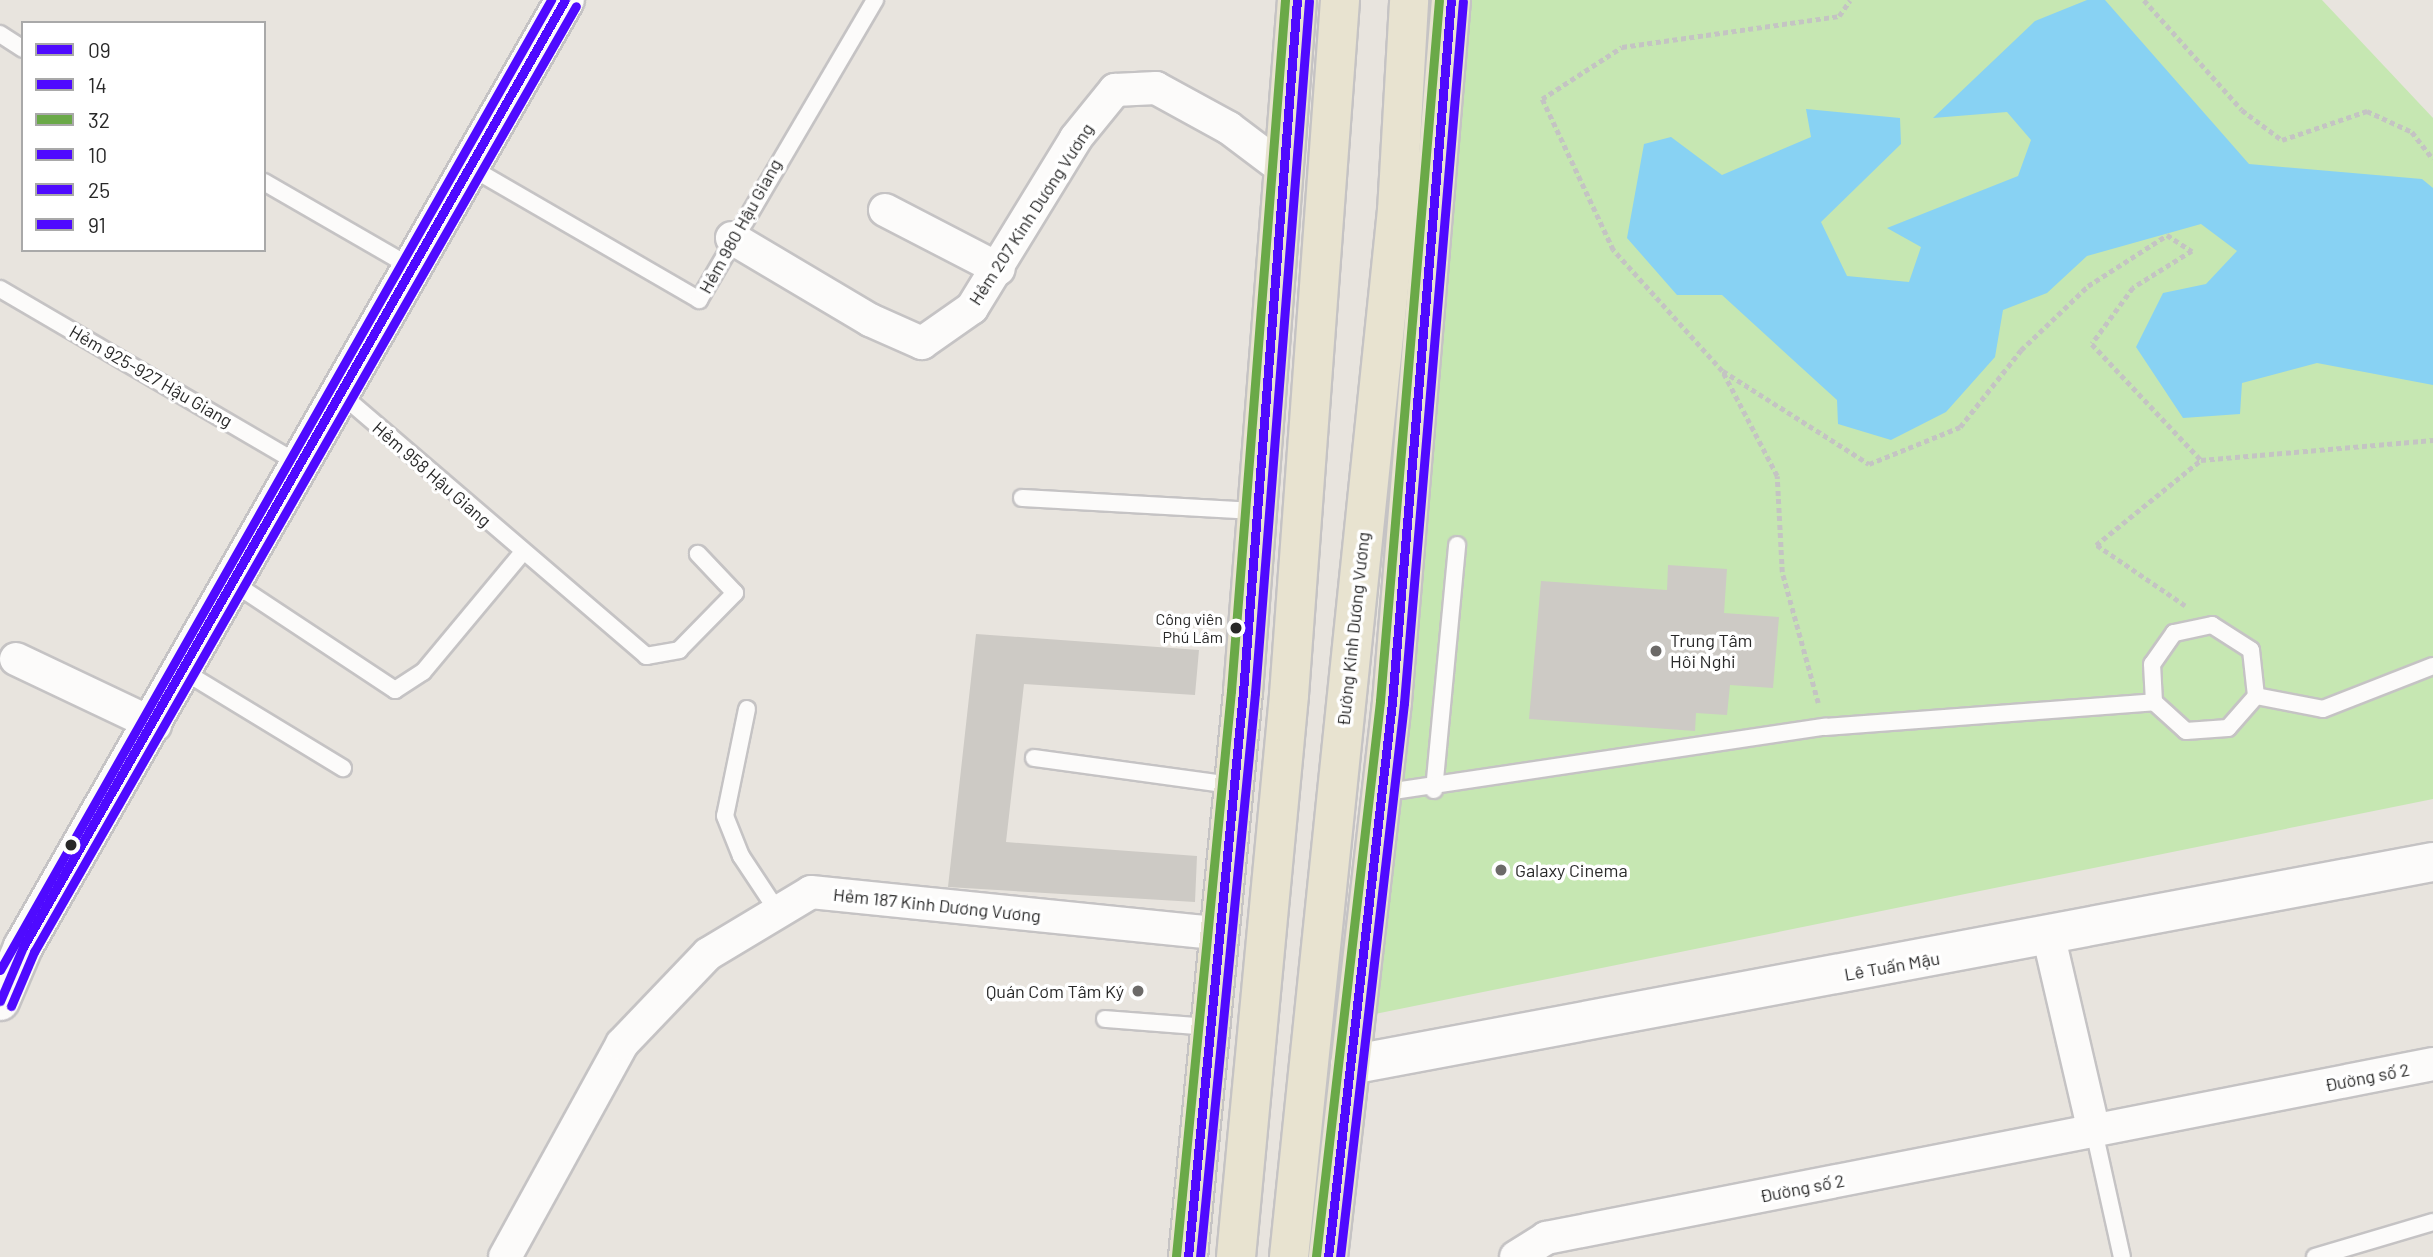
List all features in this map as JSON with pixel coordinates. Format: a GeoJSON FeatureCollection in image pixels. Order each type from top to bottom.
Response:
{"type":"FeatureCollection","features":[{"type":"Feature","properties":{"kind":"main road"},"geometry":{"type":"LineString","coordinates":[[1188,1257],[1215,933],[1232,785],[1286,172],[1297,0]]}},
{"type":"Feature","properties":{"kind":"main road"},"geometry":{"type":"LineString","coordinates":[[1236,1257],[1277,788],[1340,0]]}},
{"type":"Feature","properties":{"kind":"main road","name":"Đường Kinh Dương Vương"},"geometry":{"type":"LineString","coordinates":[[1289,1257],[1397,211],[1409,0]]}},
{"type":"Feature","properties":{"kind":"main road"},"geometry":{"type":"LineString","coordinates":[[1328,1257],[1381,793],[1451,0]]}},
{"type":"Feature","properties":{"kind":"main road"},"geometry":{"type":"LineString","coordinates":[[0,1001],[11,958],[155,725],[470,167],[555,3]]}},
{"type":"Feature","properties":{"kind":"main road"},"geometry":{"type":"LineString","coordinates":[[1232,785],[1381,793]]}},
{"type":"Feature","properties":{"kind":"main road","name":"Lê Tuấn Mậu"},"geometry":{"type":"LineString","coordinates":[[1350,1065],[2049,938],[2433,862]]}},
{"type":"Feature","properties":{"kind":"main road"},"geometry":{"type":"LineString","coordinates":[[1308,1072],[1350,1065]]}},
{"type":"Feature","properties":{"kind":"street","name":"Hẻm 207 Kinh Dương Vương"},"geometry":{"type":"LineString","coordinates":[[732,238],[870,320],[922,343],[972,308],[999,269],[1076,138],[1115,90],[1156,88],[1229,128],[1286,172]]}},
{"type":"Feature","properties":{"kind":"street"},"geometry":{"type":"LineString","coordinates":[[885,210],[999,269]]}},
{"type":"Feature","properties":{"kind":"street"},"geometry":{"type":"LineString","coordinates":[[16,659],[155,725]]}},
{"type":"Feature","properties":{"kind":"street","name":"Hẻm 187 Kinh Dương Vương"},"geometry":{"type":"LineString","coordinates":[[505,1257],[622,1044],[708,954],[811,892],[1215,933]]}},
{"type":"Feature","properties":{"kind":"street"},"geometry":{"type":"LineString","coordinates":[[2049,938],[2094,1131]]}},
{"type":"Feature","properties":{"kind":"street","name":"Đường số 2"},"geometry":{"type":"LineString","coordinates":[[1516,1257],[1546,1238],[2433,1064]]}},
{"type":"Feature","properties":{"kind":"lane","name":"Hẻm 980 Hậu Giang"},"geometry":{"type":"LineString","coordinates":[[470,167],[699,300],[732,238],[875,0]]}},
{"type":"Feature","properties":{"kind":"lane"},"geometry":{"type":"LineString","coordinates":[[0,34],[21,48]]}},
{"type":"Feature","properties":{"kind":"lane"},"geometry":{"type":"LineString","coordinates":[[266,183],[413,268]]}},
{"type":"Feature","properties":{"kind":"lane","name":"Hẻm 925-927 Hậu Giang"},"geometry":{"type":"LineString","coordinates":[[0,289],[301,465]]}},
{"type":"Feature","properties":{"kind":"lane","name":"Hẻm 958 Hậu Giang"},"geometry":{"type":"LineString","coordinates":[[342,395],[646,656],[656,657],[689,643],[735,593],[698,554]]}},
{"type":"Feature","properties":{"kind":"lane"},"geometry":{"type":"LineString","coordinates":[[1022,498],[1256,511]]}},
{"type":"Feature","properties":{"kind":"lane"},"geometry":{"type":"LineString","coordinates":[[1434,790],[1457,545]]}},
{"type":"Feature","properties":{"kind":"lane"},"geometry":{"type":"LineString","coordinates":[[234,584],[395,690],[423,672],[522,552]]}},
{"type":"Feature","properties":{"kind":"lane"},"geometry":{"type":"LineString","coordinates":[[2212,625],[2251,650],[2256,696],[2228,728],[2186,731],[2154,702],[2151,664],[2175,633],[2212,625]]}},
{"type":"Feature","properties":{"kind":"lane"},"geometry":{"type":"LineString","coordinates":[[2256,696],[2323,709],[2433,666]]}},
{"type":"Feature","properties":{"kind":"lane"},"geometry":{"type":"LineString","coordinates":[[185,672],[343,768]]}},
{"type":"Feature","properties":{"kind":"lane"},"geometry":{"type":"LineString","coordinates":[[1381,793],[1434,790],[1825,727],[2154,702]]}},
{"type":"Feature","properties":{"kind":"lane"},"geometry":{"type":"LineString","coordinates":[[747,709],[724,816],[741,856],[778,912]]}},
{"type":"Feature","properties":{"kind":"lane"},"geometry":{"type":"LineString","coordinates":[[1034,758],[1232,785]]}},
{"type":"Feature","properties":{"kind":"lane"},"geometry":{"type":"LineString","coordinates":[[1105,1019],[1208,1027]]}},
{"type":"Feature","properties":{"kind":"lane"},"geometry":{"type":"LineString","coordinates":[[2094,1131],[2122,1257]]}},
{"type":"Feature","properties":{"kind":"lane"},"geometry":{"type":"LineString","coordinates":[[2315,1257],[2433,1222]]}},
{"type":"Feature","properties":{"kind":"path"},"geometry":{"type":"LineString","coordinates":[[1825,727],[1782,572],[1777,476],[1722,370],[1613,250],[1542,99],[1622,47],[1839,16],[1850,0]]}},
{"type":"Feature","properties":{"kind":"path"},"geometry":{"type":"LineString","coordinates":[[2144,0],[2242,110],[2282,140],[2367,111],[2412,132],[2433,159]]}},
{"type":"Feature","properties":{"kind":"path"},"geometry":{"type":"LineString","coordinates":[[1722,370],[1869,464],[1960,427],[2021,349],[2079,295],[2167,235],[2192,251],[2133,288],[2092,344],[2201,460]]}},
{"type":"Feature","properties":{"kind":"path"},"geometry":{"type":"LineString","coordinates":[[2212,625],[2096,545],[2201,460],[2433,440]]}},
{"type":"Feature","properties":{"kind":"green space"},"geometry":{"type":"Polygon","coordinates":[[[1457,0],[2322,0],[2433,118],[2433,799],[1370,1015],[1457,0]]]}},
{"type":"Feature","properties":{"kind":"water"},"geometry":{"type":"Polygon","coordinates":[[[2087,0],[2105,0],[2249,164],[2422,179],[2433,188],[2433,385],[2317,363],[2242,383],[2240,414],[2183,418],[2136,347],[2163,293],[2206,284],[2237,251],[2201,224],[2087,256],[2047,293],[2003,310],[1995,357],[1946,412],[1891,440],[1838,424],[1837,400],[1722,295],[1677,295],[1627,238],[1644,144],[1671,137],[1722,175],[1811,137],[1806,109],[1900,118],[1901,144],[1821,222],[1847,276],[1909,282],[1921,247],[1887,228],[2018,176],[2031,140],[2007,112],[1933,118],[2035,21],[2087,0]]]}},
{"type":"Feature","properties":{"kind":"building","name":"Trung Tâm Hôi Nghi"},"geometry":{"type":"Polygon","coordinates":[[[1668,565],[1727,569],[1724,613],[1779,617],[1773,688],[1730,685],[1727,715],[1696,713],[1695,731],[1529,719],[1541,581],[1667,590],[1668,565]]]}},
{"type":"Feature","properties":{"kind":"building"},"geometry":{"type":"Polygon","coordinates":[[[976,634],[1199,650],[1195,695],[1024,684],[1006,842],[1197,856],[1195,902],[948,887],[976,634]]]}},
{"type":"Feature","properties":{"kind":"transit line","name":"91"},"geometry":{"type":"LineString","coordinates":[[0,970],[551,0]]}},
{"type":"Feature","properties":{"kind":"transit line","name":"10"},"geometry":{"type":"LineString","coordinates":[[0,1001],[23,947],[565,0]]}},
{"type":"Feature","properties":{"kind":"transit line","name":"32"},"geometry":{"type":"LineString","coordinates":[[1176,1256],[1231,691],[1285,0]]}},
{"type":"Feature","properties":{"kind":"transit line","name":"09"},"geometry":{"type":"LineString","coordinates":[[1188,1257],[1243,692],[1297,0]]}},
{"type":"Feature","properties":{"kind":"transit line","name":"32"},"geometry":{"type":"LineString","coordinates":[[1316,1256],[1380,701],[1439,0]]}},
{"type":"Feature","properties":{"kind":"transit line","name":"09"},"geometry":{"type":"LineString","coordinates":[[1328,1257],[1392,702],[1451,0]]}},
{"type":"Feature","properties":{"kind":"transit line","name":"14"},"geometry":{"type":"LineString","coordinates":[[1200,1257],[1255,693],[1309,1]]}},
{"type":"Feature","properties":{"kind":"transit line","name":"14"},"geometry":{"type":"LineString","coordinates":[[1340,1257],[1404,703],[1463,1]]}},
{"type":"Feature","properties":{"kind":"transit line","name":"25"},"geometry":{"type":"LineString","coordinates":[[11,1006],[34,952],[576,6]]}},
{"type":"Feature","properties":{"kind":"place","name":"Công viên Phú Lâm"},"geometry":{"type":"Point","coordinates":[1236,628]}},
{"type":"Feature","properties":{"kind":"place","name":"Trung Tâm Hôi Nghi"},"geometry":{"type":"Point","coordinates":[1656,651]}},
{"type":"Feature","properties":{"kind":"place","name":"Galaxy Cinema"},"geometry":{"type":"Point","coordinates":[1501,870]}},
{"type":"Feature","properties":{"kind":"place","name":"Quán Cơm Tâm Ký"},"geometry":{"type":"Point","coordinates":[1138,991]}}]}
